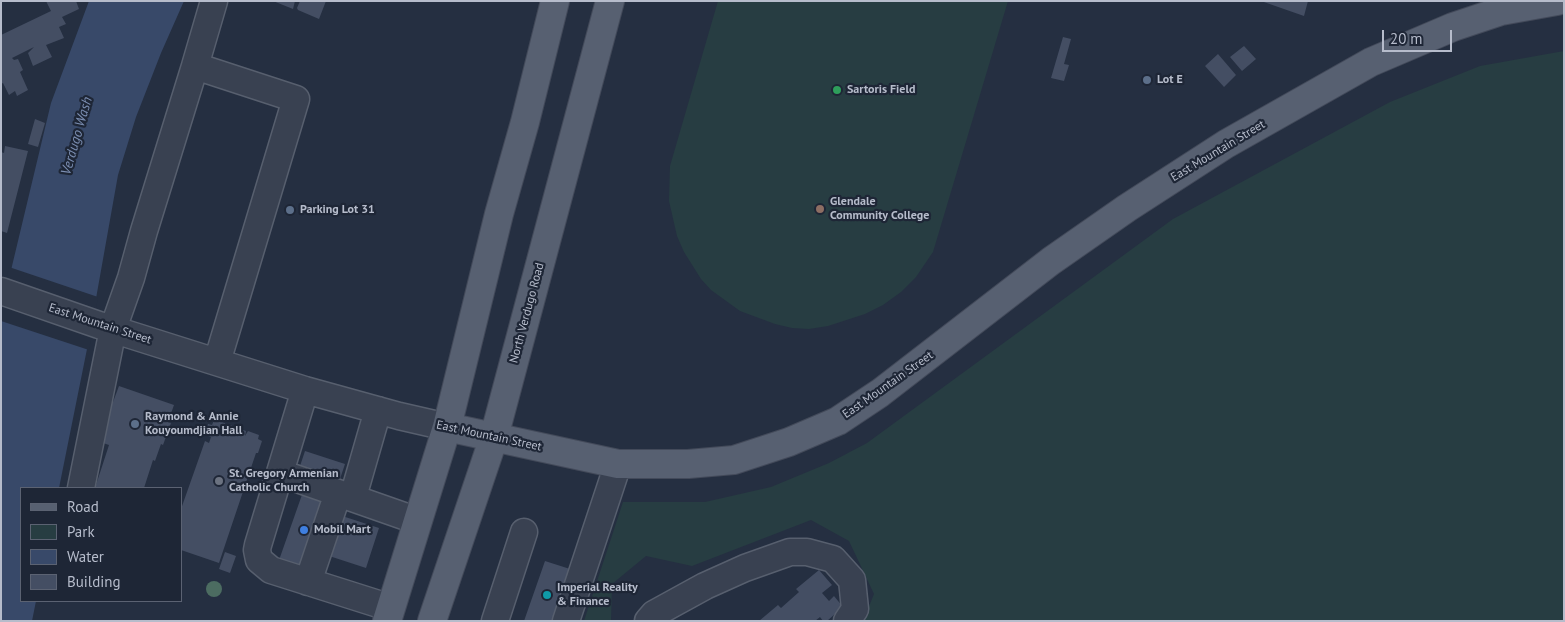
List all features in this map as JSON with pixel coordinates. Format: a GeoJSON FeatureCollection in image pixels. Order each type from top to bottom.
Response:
{"type":"FeatureCollection","features":[{"type":"Feature","properties":{"kind":"main road"},"geometry":{"type":"LineString","coordinates":[[389,614],[447,427],[499,214],[525,122],[555,1]]}},
{"type":"Feature","properties":{"kind":"main road","name":"North Verdugo Road"},"geometry":{"type":"LineString","coordinates":[[432,621],[494,437],[610,1]]}},
{"type":"Feature","properties":{"kind":"main road","name":"East Mountain Street"},"geometry":{"type":"LineString","coordinates":[[447,427],[618,464],[688,464],[734,460],[789,442],[838,421],[880,394],[1051,261],[1127,208],[1226,144],[1371,62],[1444,30],[1501,11],[1557,1]]}},
{"type":"Feature","properties":{"kind":"street"},"geometry":{"type":"LineString","coordinates":[[82,487],[106,327],[131,278],[214,1]]}},
{"type":"Feature","properties":{"kind":"street"},"geometry":{"type":"LineString","coordinates":[[195,66],[296,99],[234,300],[217,362]]}},
{"type":"Feature","properties":{"kind":"street","name":"East Mountain Street"},"geometry":{"type":"LineString","coordinates":[[1,292],[305,390],[447,427]]}},
{"type":"Feature","properties":{"kind":"street"},"geometry":{"type":"LineString","coordinates":[[305,390],[258,545],[257,555],[259,560],[271,570],[308,582],[389,614]]}},
{"type":"Feature","properties":{"kind":"street"},"geometry":{"type":"LineString","coordinates":[[308,582],[378,410]]}},
{"type":"Feature","properties":{"kind":"street"},"geometry":{"type":"LineString","coordinates":[[566,621],[618,464]]}},
{"type":"Feature","properties":{"kind":"street"},"geometry":{"type":"LineString","coordinates":[[280,473],[418,521]]}},
{"type":"Feature","properties":{"kind":"street"},"geometry":{"type":"LineString","coordinates":[[495,621],[524,532]]}},
{"type":"Feature","properties":{"kind":"street"},"geometry":{"type":"LineString","coordinates":[[651,617],[705,586],[745,568],[790,552],[807,552],[833,560],[852,580],[855,609],[847,621]]}},
{"type":"Feature","properties":{"kind":"green space"},"geometry":{"type":"Polygon","coordinates":[[[718,1],[1008,1],[933,252],[916,277],[901,292],[883,305],[865,314],[828,326],[809,329],[775,324],[740,311],[711,290],[701,279],[684,252],[677,236],[669,201],[670,166],[718,1]]]}},
{"type":"Feature","properties":{"kind":"green space"},"geometry":{"type":"Polygon","coordinates":[[[1564,51],[1564,621],[863,621],[874,594],[849,541],[811,520],[692,566],[646,556],[612,584],[611,621],[584,621],[623,502],[705,502],[771,487],[829,463],[867,443],[1173,219],[1390,102],[1480,66],[1564,51]]]}},
{"type":"Feature","properties":{"kind":"water","name":"Verdugo Wash"},"geometry":{"type":"Polygon","coordinates":[[[89,1],[184,1],[136,117],[118,175],[87,349],[59,487],[20,487],[20,602],[36,602],[32,621],[1,621],[1,312],[51,103],[89,1]]]}},
{"type":"Feature","properties":{"kind":"pier"},"geometry":{"type":"Polygon","coordinates":[[[9,267],[98,297],[89,350],[1,321],[1,301],[9,267]]]}},
{"type":"Feature","properties":{"kind":"building"},"geometry":{"type":"Polygon","coordinates":[[[46,1],[76,1],[79,9],[62,17],[66,24],[59,27],[64,38],[46,45],[52,57],[33,66],[28,53],[34,47],[12,58],[14,60],[18,59],[23,70],[20,72],[28,90],[17,96],[15,91],[9,95],[3,83],[1,84],[1,35],[51,11],[46,1]]]}},
{"type":"Feature","properties":{"kind":"building"},"geometry":{"type":"Polygon","coordinates":[[[273,1],[295,1],[293,9],[273,1]]]}},
{"type":"Feature","properties":{"kind":"building"},"geometry":{"type":"Polygon","coordinates":[[[300,1],[326,1],[319,19],[298,10],[300,1]]]}},
{"type":"Feature","properties":{"kind":"building"},"geometry":{"type":"Polygon","coordinates":[[[1261,1],[1308,1],[1304,16],[1261,1]]]}},
{"type":"Feature","properties":{"kind":"building"},"geometry":{"type":"Polygon","coordinates":[[[1063,37],[1071,39],[1064,64],[1069,65],[1064,81],[1051,78],[1063,37]]]}},
{"type":"Feature","properties":{"kind":"building"},"geometry":{"type":"Polygon","coordinates":[[[1244,46],[1256,59],[1242,71],[1230,57],[1244,46]]]}},
{"type":"Feature","properties":{"kind":"building"},"geometry":{"type":"Polygon","coordinates":[[[1218,54],[1236,75],[1224,87],[1205,66],[1218,54]]]}},
{"type":"Feature","properties":{"kind":"building"},"geometry":{"type":"Polygon","coordinates":[[[35,119],[45,123],[38,147],[28,144],[35,119]]]}},
{"type":"Feature","properties":{"kind":"building"},"geometry":{"type":"Polygon","coordinates":[[[5,146],[28,151],[7,233],[1,231],[1,152],[4,153],[5,146]]]}},
{"type":"Feature","properties":{"kind":"building"},"geometry":{"type":"Polygon","coordinates":[[[119,386],[174,405],[168,422],[171,423],[163,445],[161,444],[155,461],[153,460],[144,487],[95,487],[109,445],[100,442],[111,402],[113,402],[119,386]]]}},
{"type":"Feature","properties":{"kind":"building","name":"St. Gregory Armenian Catholic Church"},"geometry":{"type":"Polygon","coordinates":[[[214,420],[225,423],[224,428],[226,428],[227,424],[246,431],[245,436],[248,431],[259,435],[258,439],[262,441],[258,453],[256,453],[219,563],[182,550],[182,506],[205,441],[209,443],[211,437],[205,435],[208,424],[212,425],[214,420]]]}},
{"type":"Feature","properties":{"kind":"building"},"geometry":{"type":"Polygon","coordinates":[[[305,451],[345,464],[337,488],[297,475],[305,451]]]}},
{"type":"Feature","properties":{"kind":"building","name":"Mobil Mart"},"geometry":{"type":"Polygon","coordinates":[[[304,489],[330,498],[305,572],[278,563],[304,489]]]}},
{"type":"Feature","properties":{"kind":"building"},"geometry":{"type":"Polygon","coordinates":[[[333,513],[379,528],[366,568],[320,553],[333,513]]]}},
{"type":"Feature","properties":{"kind":"building"},"geometry":{"type":"Polygon","coordinates":[[[225,552],[236,556],[230,573],[219,569],[225,552]]]}},
{"type":"Feature","properties":{"kind":"building","name":"Imperial Reality & Finance"},"geometry":{"type":"Polygon","coordinates":[[[545,561],[570,569],[552,621],[524,621],[545,561]]]}},
{"type":"Feature","properties":{"kind":"building"},"geometry":{"type":"Polygon","coordinates":[[[819,570],[832,585],[822,593],[829,601],[834,596],[843,607],[827,621],[823,621],[820,617],[815,621],[759,621],[778,605],[781,608],[799,592],[796,589],[819,570]]]}},
{"type":"Feature","properties":{"kind":"place","name":"Lot E"},"geometry":{"type":"Point","coordinates":[1147,80]}},
{"type":"Feature","properties":{"kind":"place","name":"Sartoris Field"},"geometry":{"type":"Point","coordinates":[837,90]}},
{"type":"Feature","properties":{"kind":"place","name":"Glendale Community College"},"geometry":{"type":"Point","coordinates":[820,209]}},
{"type":"Feature","properties":{"kind":"place","name":"Parking Lot 31"},"geometry":{"type":"Point","coordinates":[290,210]}},
{"type":"Feature","properties":{"kind":"place","name":"Raymond & Annie Kouyoumdjian Hall"},"geometry":{"type":"Point","coordinates":[135,424]}},
{"type":"Feature","properties":{"kind":"place","name":"St. Gregory Armenian Catholic Church"},"geometry":{"type":"Point","coordinates":[219,481]}},
{"type":"Feature","properties":{"kind":"place","name":"Mobil Mart"},"geometry":{"type":"Point","coordinates":[304,530]}},
{"type":"Feature","properties":{"kind":"place","name":"Imperial Reality & Finance"},"geometry":{"type":"Point","coordinates":[547,595]}}]}
